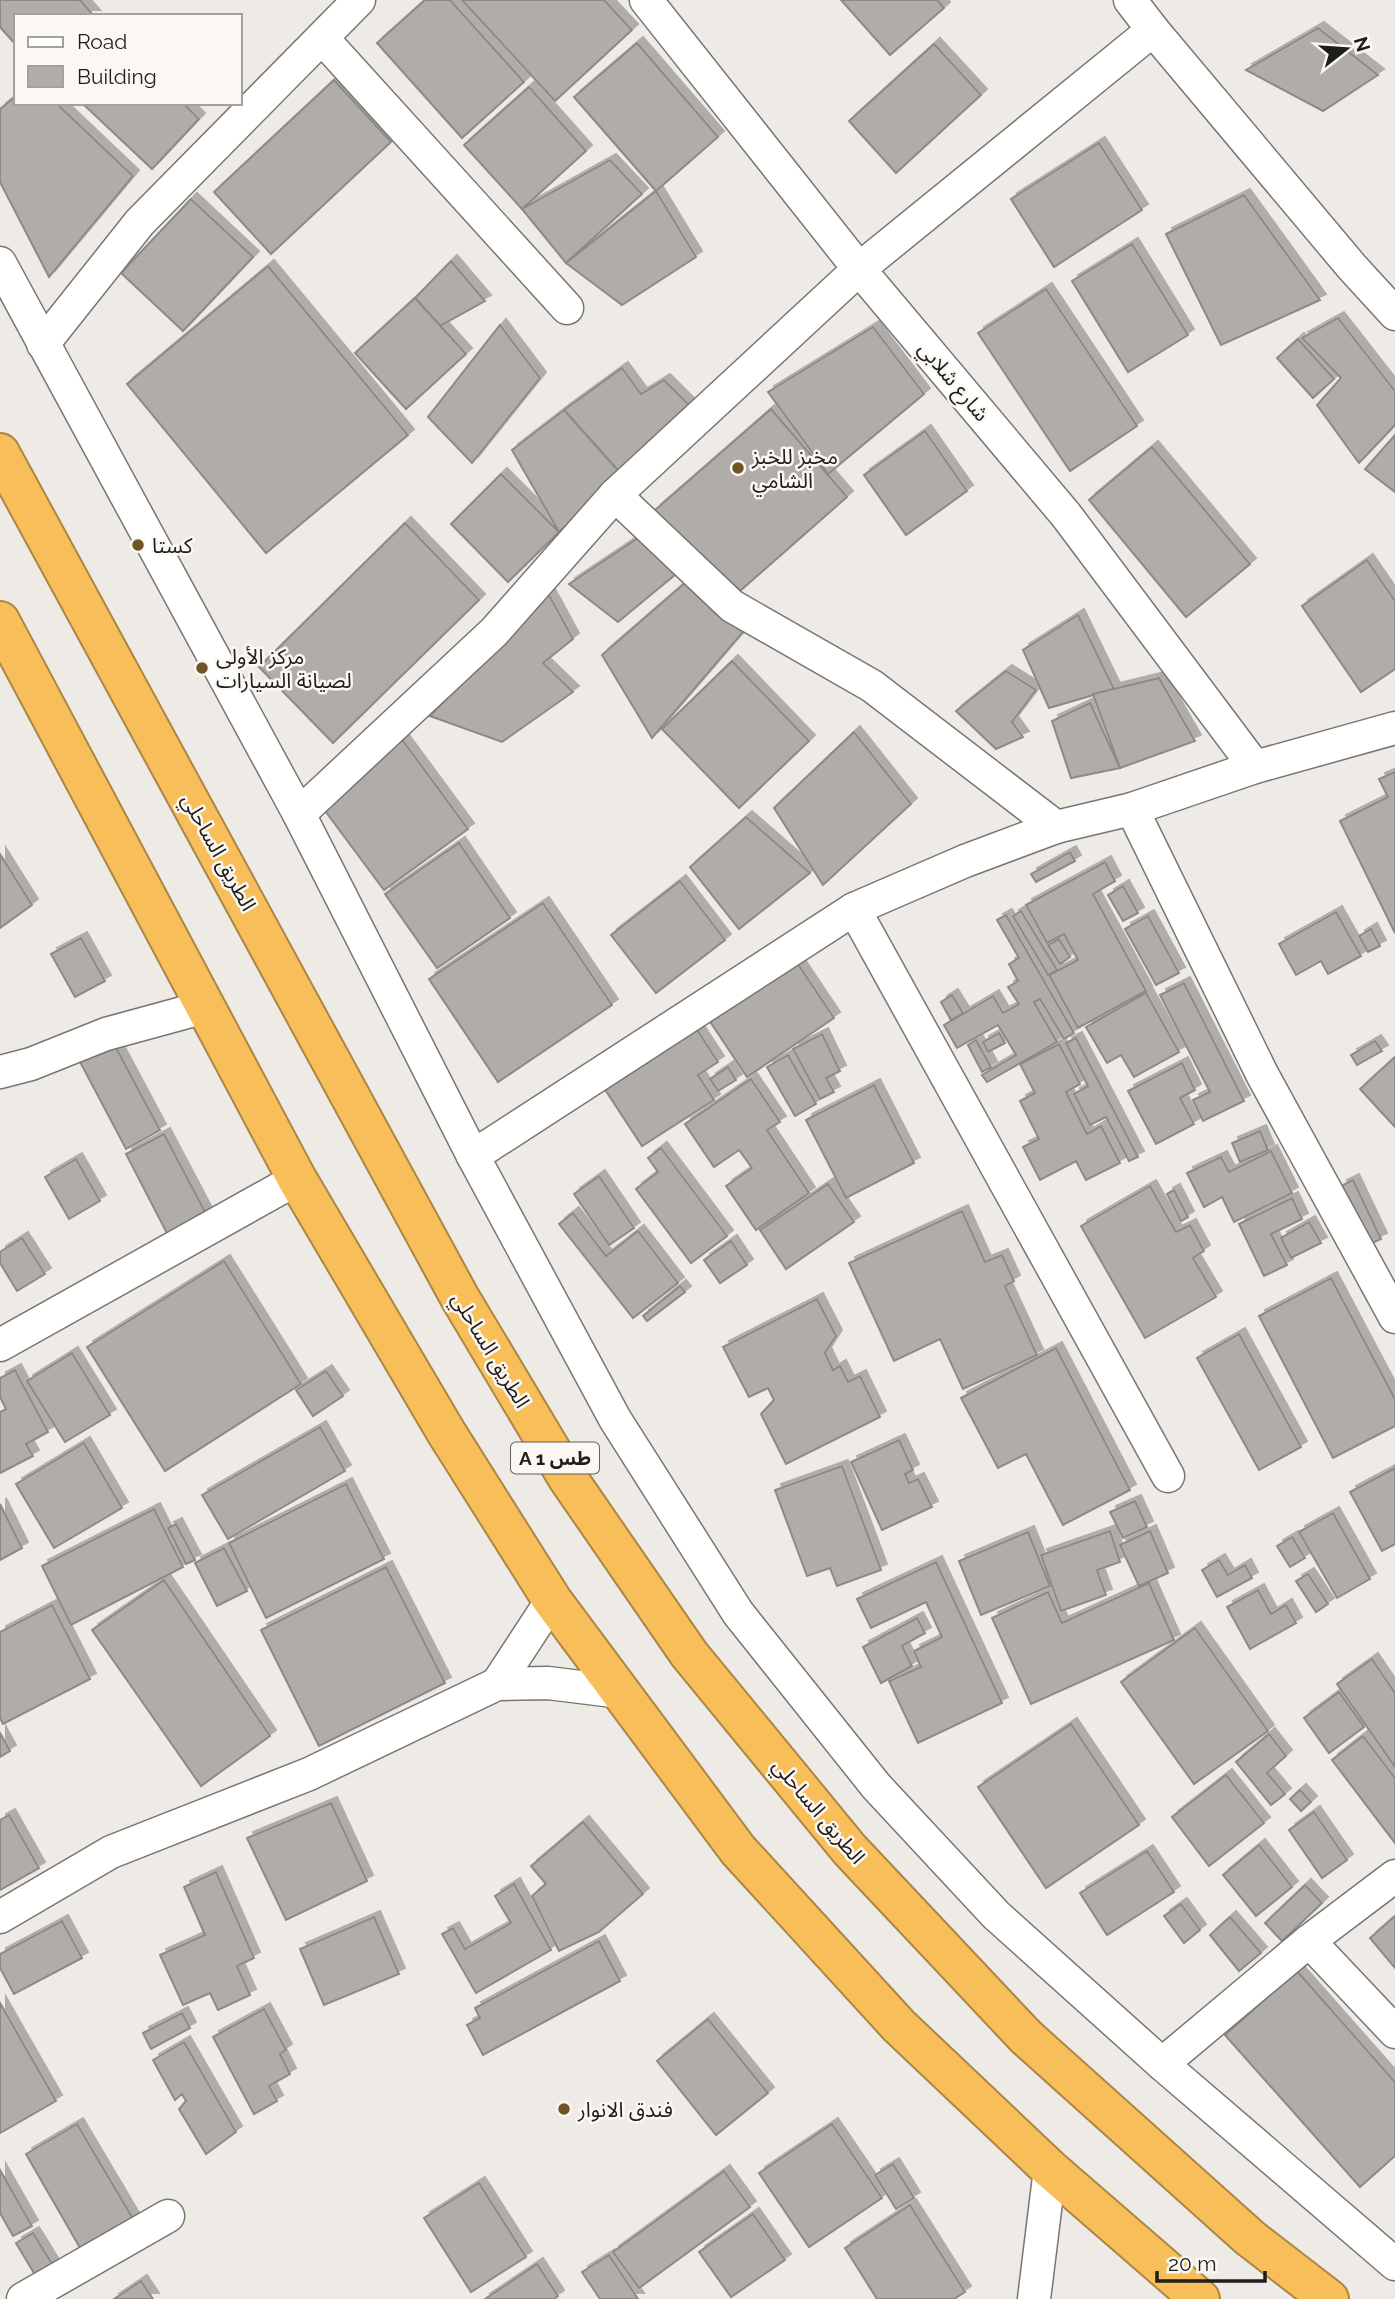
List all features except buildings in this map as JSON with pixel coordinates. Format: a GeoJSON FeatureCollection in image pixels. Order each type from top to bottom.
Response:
{"type":"FeatureCollection","features":[{"type":"Feature","properties":{"kind":"highway","name":"الطريق الساحلي"},"geometry":{"type":"LineString","coordinates":[[0,453],[460,1298],[566,1477],[689,1654],[850,1850],[1026,2038],[1250,2238],[1329,2299]]}},
{"type":"Feature","properties":{"kind":"highway"},"geometry":{"type":"LineString","coordinates":[[0,621],[297,1179],[446,1432],[552,1600],[737,1850],[899,2026],[1050,2169],[1200,2299]]}},
{"type":"Feature","properties":{"kind":"street"},"geometry":{"type":"LineString","coordinates":[[43,344],[140,222],[359,0]]}},
{"type":"Feature","properties":{"kind":"street","name":"شارع شلابي"},"geometry":{"type":"LineString","coordinates":[[646,0],[859,269],[1066,515],[1255,767]]}},
{"type":"Feature","properties":{"kind":"street"},"geometry":{"type":"LineString","coordinates":[[1130,0],[1352,267],[1395,314]]}},
{"type":"Feature","properties":{"kind":"street"},"geometry":{"type":"LineString","coordinates":[[299,814],[494,632],[615,495],[859,269],[1153,30]]}},
{"type":"Feature","properties":{"kind":"street"},"geometry":{"type":"LineString","coordinates":[[322,38],[567,307]]}},
{"type":"Feature","properties":{"kind":"street"},"geometry":{"type":"LineString","coordinates":[[0,263],[299,814],[473,1156],[615,1419],[738,1613],[876,1786],[996,1915],[1162,2064],[1395,2264]]}},
{"type":"Feature","properties":{"kind":"street"},"geometry":{"type":"LineString","coordinates":[[615,495],[732,606],[872,685],[1056,827]]}},
{"type":"Feature","properties":{"kind":"street"},"geometry":{"type":"LineString","coordinates":[[473,1156],[854,909],[965,861],[1056,827],[1132,808],[1255,767],[1395,728]]}},
{"type":"Feature","properties":{"kind":"street"},"geometry":{"type":"LineString","coordinates":[[1132,808],[1262,1074],[1395,1317]]}},
{"type":"Feature","properties":{"kind":"street"},"geometry":{"type":"LineString","coordinates":[[854,909],[1168,1476]]}},
{"type":"Feature","properties":{"kind":"street"},"geometry":{"type":"LineString","coordinates":[[0,1072],[106,1034],[205,1007]]}},
{"type":"Feature","properties":{"kind":"street"},"geometry":{"type":"LineString","coordinates":[[0,1345],[297,1179]]}},
{"type":"Feature","properties":{"kind":"street"},"geometry":{"type":"LineString","coordinates":[[497,1684],[552,1600]]}},
{"type":"Feature","properties":{"kind":"street"},"geometry":{"type":"LineString","coordinates":[[0,1917],[111,1852],[309,1774],[497,1684],[548,1684],[621,1692]]}},
{"type":"Feature","properties":{"kind":"street"},"geometry":{"type":"LineString","coordinates":[[1162,2064],[1309,1941],[1395,1877]]}},
{"type":"Feature","properties":{"kind":"street"},"geometry":{"type":"LineString","coordinates":[[1309,1941],[1395,2032]]}},
{"type":"Feature","properties":{"kind":"street"},"geometry":{"type":"LineString","coordinates":[[1034,2299],[1050,2169]]}},
{"type":"Feature","properties":{"kind":"street"},"geometry":{"type":"LineString","coordinates":[[23,2299],[168,2216]]}},
{"type":"Feature","properties":{"kind":"place","name":"مخبز للخبز الشامي"},"geometry":{"type":"Point","coordinates":[738,468]}},
{"type":"Feature","properties":{"kind":"place","name":"كستا"},"geometry":{"type":"Point","coordinates":[138,545]}},
{"type":"Feature","properties":{"kind":"place","name":"مركز الأولى لصيانة السيارات"},"geometry":{"type":"Point","coordinates":[202,668]}},
{"type":"Feature","properties":{"kind":"place","name":"فندق الانوار"},"geometry":{"type":"Point","coordinates":[564,2109]}}]}
